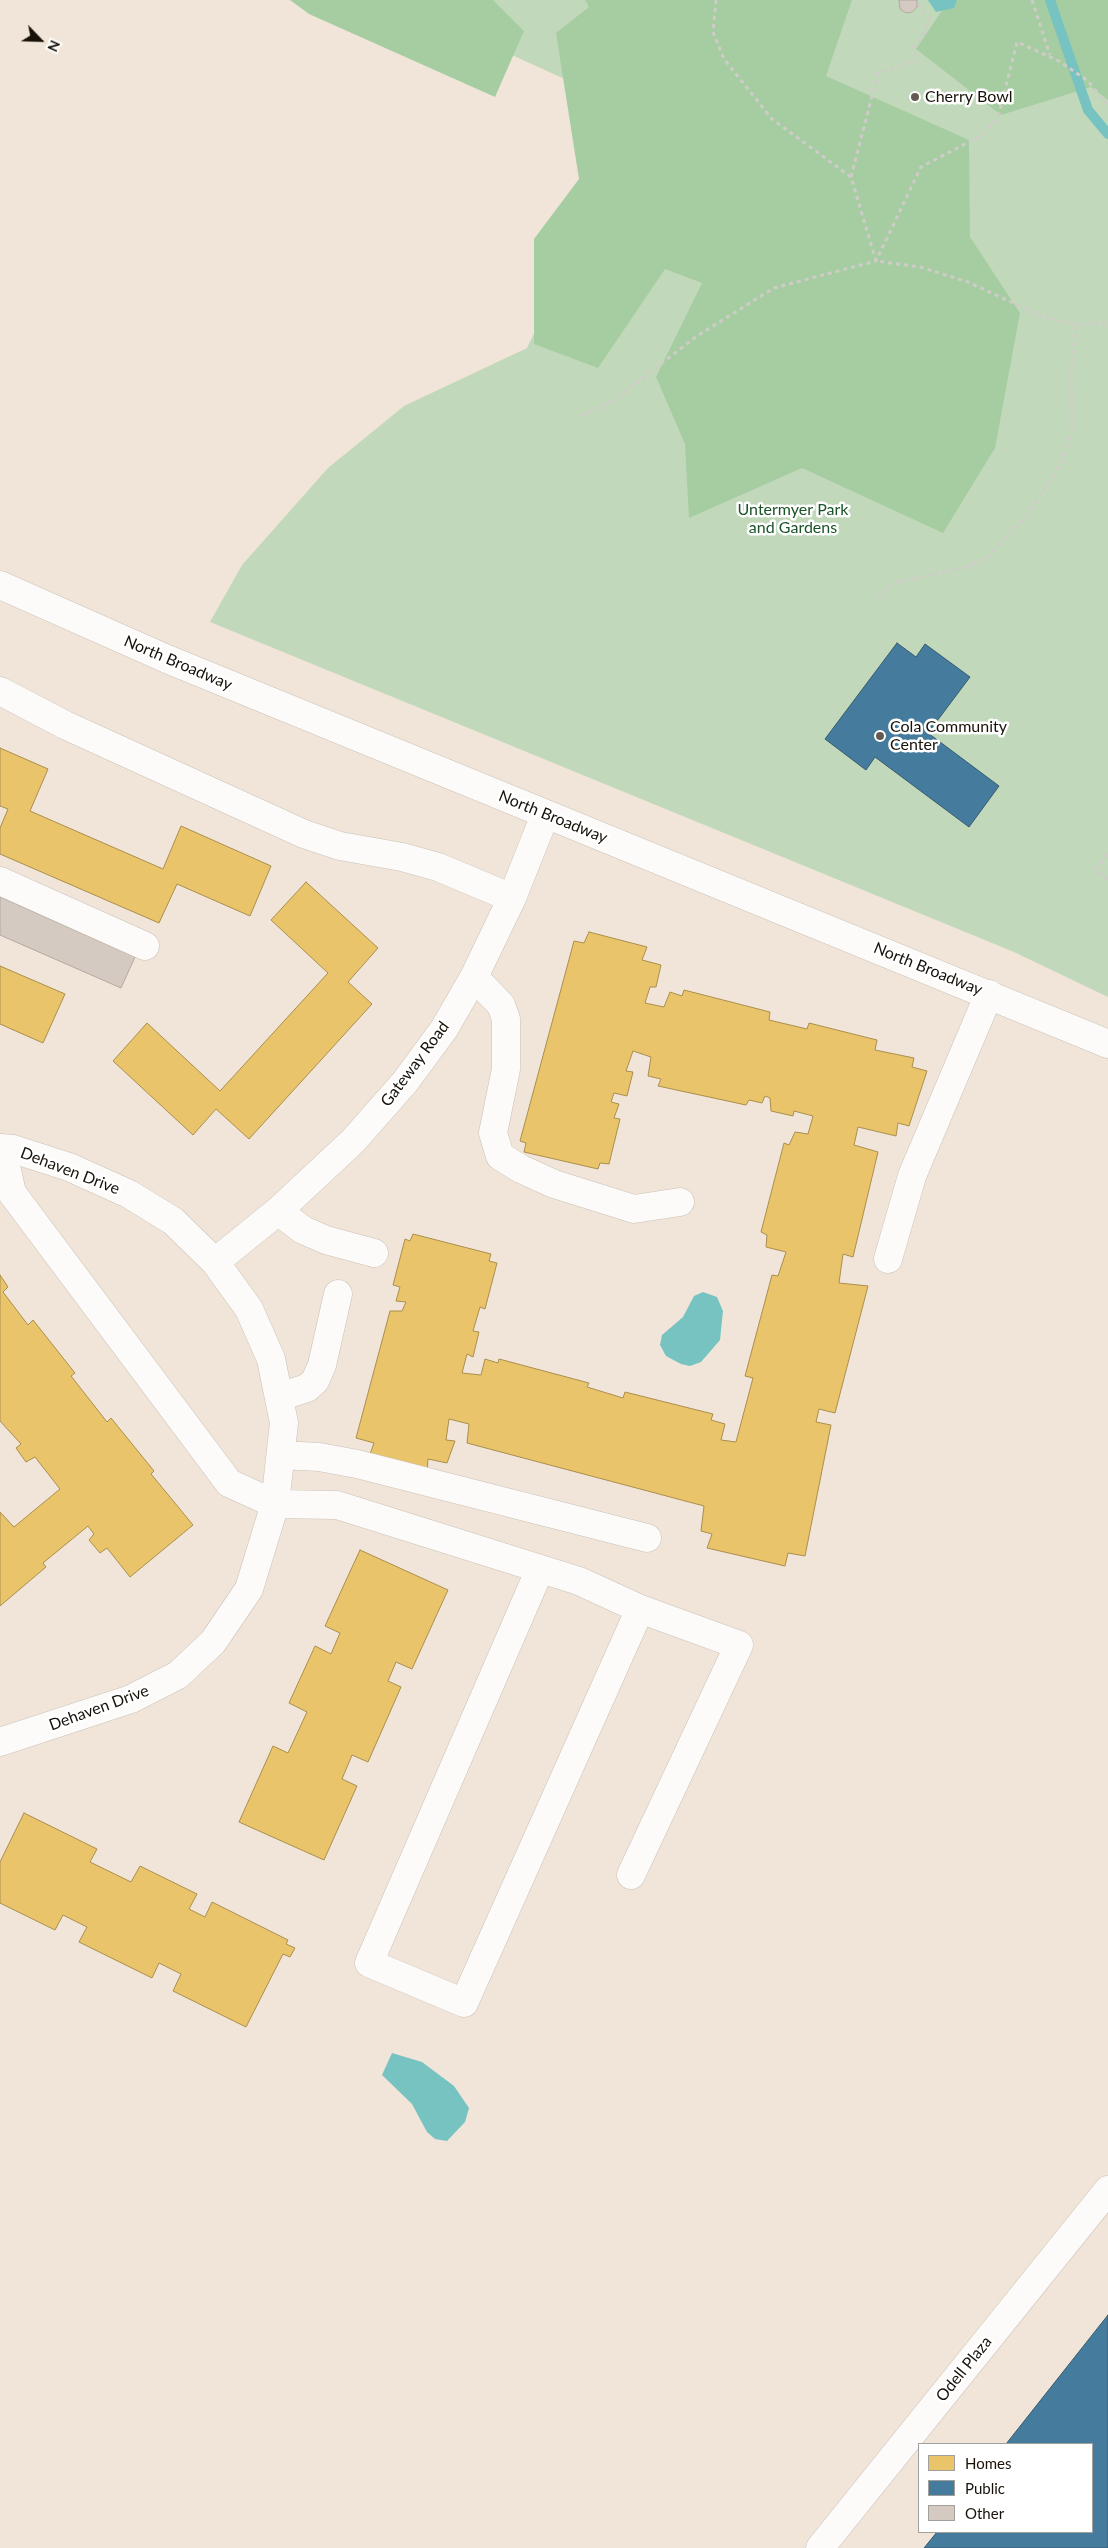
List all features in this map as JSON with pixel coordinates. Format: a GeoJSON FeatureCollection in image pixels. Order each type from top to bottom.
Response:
{"type":"FeatureCollection","features":[{"type":"Feature","properties":{"kind":"street","name":"North Broadway"},"geometry":{"type":"LineString","coordinates":[[0,585],[167,660],[1108,1044]]}},
{"type":"Feature","properties":{"kind":"street"},"geometry":{"type":"LineString","coordinates":[[0,691],[65,725],[304,834],[340,846],[402,857],[438,867],[512,898]]}},
{"type":"Feature","properties":{"kind":"street","name":"Gateway Road"},"geometry":{"type":"LineString","coordinates":[[215,1262],[278,1211],[353,1141],[405,1082],[444,1029],[474,977],[512,898],[545,815]]}},
{"type":"Feature","properties":{"kind":"street"},"geometry":{"type":"LineString","coordinates":[[0,881],[145,946]]}},
{"type":"Feature","properties":{"kind":"street"},"geometry":{"type":"LineString","coordinates":[[474,977],[501,1005],[506,1019],[506,1068],[492,1133],[500,1156],[554,1184],[634,1209],[680,1202]]}},
{"type":"Feature","properties":{"kind":"street"},"geometry":{"type":"LineString","coordinates":[[888,1259],[912,1176],[989,994]]}},
{"type":"Feature","properties":{"kind":"street"},"geometry":{"type":"LineString","coordinates":[[1,1148],[12,1193],[229,1483],[275,1504],[337,1505],[579,1581],[640,1609],[739,1645],[631,1875]]}},
{"type":"Feature","properties":{"kind":"street","name":"Dehaven Drive"},"geometry":{"type":"LineString","coordinates":[[0,1742],[131,1699],[178,1676],[214,1642],[249,1589],[275,1504],[284,1423],[272,1359],[249,1309],[215,1262],[173,1221],[129,1194],[69,1167],[1,1148]]}},
{"type":"Feature","properties":{"kind":"street"},"geometry":{"type":"LineString","coordinates":[[278,1211],[303,1230],[326,1240],[374,1254]]}},
{"type":"Feature","properties":{"kind":"street"},"geometry":{"type":"LineString","coordinates":[[279,1397],[307,1388],[315,1381],[322,1364],[338,1294]]}},
{"type":"Feature","properties":{"kind":"street"},"geometry":{"type":"LineString","coordinates":[[281,1455],[319,1457],[357,1464],[647,1538]]}},
{"type":"Feature","properties":{"kind":"street"},"geometry":{"type":"LineString","coordinates":[[540,1569],[369,1963],[464,2004],[640,1609]]}},
{"type":"Feature","properties":{"kind":"street","name":"Odell Plaza"},"geometry":{"type":"LineString","coordinates":[[820,2548],[1108,2190]]}},
{"type":"Feature","properties":{"kind":"path"},"geometry":{"type":"LineString","coordinates":[[716,0],[713,32],[724,59],[772,119],[851,177]]}},
{"type":"Feature","properties":{"kind":"path"},"geometry":{"type":"LineString","coordinates":[[1032,0],[1050,55]]}},
{"type":"Feature","properties":{"kind":"path"},"geometry":{"type":"LineString","coordinates":[[876,261],[851,177],[878,73],[916,62],[914,48],[923,35],[929,20],[918,2]]}},
{"type":"Feature","properties":{"kind":"path"},"geometry":{"type":"LineString","coordinates":[[876,261],[921,167],[984,134],[998,118],[1017,42],[1050,55],[1088,81],[1108,106]]}},
{"type":"Feature","properties":{"kind":"path"},"geometry":{"type":"LineString","coordinates":[[581,416],[613,401],[697,336],[774,288],[876,261],[920,267],[968,282],[1043,317],[1076,324],[1108,323]]}},
{"type":"Feature","properties":{"kind":"path"},"geometry":{"type":"LineString","coordinates":[[878,599],[893,583],[967,567],[989,556],[1024,519],[1060,465],[1072,433],[1071,372],[1076,324]]}},
{"type":"Feature","properties":{"kind":"path"},"geometry":{"type":"LineString","coordinates":[[1108,854],[1096,870],[1108,879]]}},
{"type":"Feature","properties":{"kind":"green space"},"geometry":{"type":"Polygon","coordinates":[[[290,0],[493,0],[524,31],[495,97],[309,14],[290,0]]]}},
{"type":"Feature","properties":{"kind":"green space","name":"Untermyer Park and Gardens"},"geometry":{"type":"Polygon","coordinates":[[[390,0],[1108,0],[1108,997],[1014,952],[210,622],[242,565],[328,468],[404,406],[527,348],[640,113],[390,0]]]}},
{"type":"Feature","properties":{"kind":"green space"},"geometry":{"type":"Polygon","coordinates":[[[585,0],[852,0],[826,76],[969,140],[970,237],[1020,313],[995,448],[943,533],[802,468],[689,518],[685,444],[656,377],[702,283],[665,269],[598,368],[534,344],[534,239],[579,179],[556,33],[589,7],[585,0]]]}},
{"type":"Feature","properties":{"kind":"green space"},"geometry":{"type":"Polygon","coordinates":[[[949,0],[1108,0],[1108,100],[1091,87],[1001,115],[916,49],[949,0]]]}},
{"type":"Feature","properties":{"kind":"water"},"geometry":{"type":"Polygon","coordinates":[[[928,0],[957,0],[954,8],[936,12],[928,0]]]}},
{"type":"Feature","properties":{"kind":"water"},"geometry":{"type":"Polygon","coordinates":[[[703,1292],[717,1297],[723,1311],[720,1340],[701,1362],[690,1366],[681,1364],[666,1356],[660,1345],[662,1335],[683,1317],[694,1296],[703,1292]]]}},
{"type":"Feature","properties":{"kind":"water"},"geometry":{"type":"Polygon","coordinates":[[[392,2053],[422,2062],[454,2086],[469,2108],[465,2122],[447,2141],[435,2139],[427,2132],[412,2104],[382,2075],[392,2053]]]}},
{"type":"Feature","properties":{"kind":"building: Homes"},"geometry":{"type":"Polygon","coordinates":[[[0,748],[48,769],[30,811],[163,869],[181,826],[271,866],[250,916],[177,884],[159,923],[0,854],[0,828],[8,809],[0,806],[0,748]]]}},
{"type":"Feature","properties":{"kind":"building: Homes"},"geometry":{"type":"Polygon","coordinates":[[[306,882],[378,948],[348,982],[372,1004],[249,1139],[216,1109],[193,1135],[113,1061],[147,1023],[220,1091],[328,973],[271,920],[306,882]]]}},
{"type":"Feature","properties":{"kind":"building: Homes"},"geometry":{"type":"Polygon","coordinates":[[[589,932],[647,947],[642,960],[661,965],[656,987],[650,987],[645,1003],[664,1007],[670,992],[682,996],[684,990],[770,1012],[769,1020],[807,1029],[809,1023],[877,1040],[875,1050],[914,1058],[912,1067],[927,1071],[909,1126],[898,1123],[896,1136],[858,1127],[854,1145],[878,1152],[853,1257],[843,1254],[839,1283],[868,1286],[835,1413],[819,1409],[816,1422],[831,1425],[805,1556],[788,1553],[785,1566],[707,1548],[712,1534],[701,1531],[704,1506],[467,1443],[469,1424],[449,1419],[446,1440],[455,1441],[447,1463],[428,1459],[427,1473],[369,1457],[374,1443],[356,1438],[390,1311],[402,1311],[406,1302],[396,1301],[400,1287],[393,1285],[405,1239],[410,1241],[413,1234],[491,1254],[489,1261],[497,1263],[485,1309],[480,1307],[473,1331],[479,1332],[473,1357],[467,1354],[462,1373],[481,1375],[485,1359],[498,1363],[499,1359],[589,1383],[587,1387],[623,1398],[625,1392],[713,1414],[711,1420],[725,1424],[721,1440],[736,1442],[753,1378],[745,1376],[772,1275],[778,1276],[786,1252],[766,1247],[767,1235],[761,1232],[784,1143],[789,1145],[795,1132],[808,1134],[813,1116],[794,1111],[793,1116],[771,1111],[770,1098],[765,1096],[762,1103],[749,1100],[746,1105],[658,1086],[661,1079],[648,1076],[651,1057],[633,1051],[626,1071],[633,1072],[627,1096],[614,1093],[611,1102],[619,1104],[614,1118],[620,1119],[609,1164],[600,1163],[598,1169],[524,1152],[526,1143],[520,1141],[574,941],[584,943],[589,932]]]}},
{"type":"Feature","properties":{"kind":"building: Homes"},"geometry":{"type":"Polygon","coordinates":[[[0,966],[65,994],[43,1043],[0,1024],[0,966]]]}},
{"type":"Feature","properties":{"kind":"building: Homes"},"geometry":{"type":"Polygon","coordinates":[[[0,1275],[8,1287],[3,1292],[28,1325],[33,1320],[75,1373],[71,1376],[107,1422],[111,1418],[154,1471],[151,1474],[193,1525],[130,1577],[107,1548],[100,1553],[89,1540],[94,1534],[88,1526],[43,1563],[46,1567],[0,1606],[0,1512],[14,1527],[60,1489],[35,1457],[26,1462],[16,1448],[21,1444],[0,1421],[0,1275]]]}},
{"type":"Feature","properties":{"kind":"building: Homes"},"geometry":{"type":"Polygon","coordinates":[[[360,1550],[448,1590],[412,1669],[396,1662],[388,1681],[401,1687],[368,1762],[352,1755],[342,1779],[357,1786],[324,1860],[239,1822],[273,1746],[288,1753],[307,1712],[289,1703],[315,1646],[331,1654],[340,1633],[325,1626],[360,1550]]]}},
{"type":"Feature","properties":{"kind":"building: Homes"},"geometry":{"type":"Polygon","coordinates":[[[24,1813],[97,1849],[90,1862],[131,1882],[140,1866],[197,1894],[189,1909],[205,1917],[212,1902],[288,1940],[286,1944],[295,1948],[290,1957],[283,1954],[246,2027],[173,1991],[181,1974],[159,1963],[152,1978],[79,1942],[87,1927],[63,1915],[55,1930],[0,1903],[0,1862],[24,1813]]]}},
{"type":"Feature","properties":{"kind":"building: Public","name":"Cola Community Center"},"geometry":{"type":"Polygon","coordinates":[[[897,643],[916,657],[925,644],[970,677],[928,733],[999,786],[969,827],[875,757],[866,770],[825,739],[897,643]]]}},
{"type":"Feature","properties":{"kind":"building: Public"},"geometry":{"type":"Polygon","coordinates":[[[1108,2315],[1108,2548],[924,2548],[936,2533],[1093,2533],[1093,2443],[1007,2443],[1108,2315]]]}},
{"type":"Feature","properties":{"kind":"building: Other"},"geometry":{"type":"Polygon","coordinates":[[[899,0],[917,0],[917,7],[912,12],[906,13],[900,9],[899,0]]]}},
{"type":"Feature","properties":{"kind":"building: Other"},"geometry":{"type":"Polygon","coordinates":[[[0,897],[135,957],[121,988],[0,935],[0,897]]]}},
{"type":"Feature","properties":{"kind":"waterway"},"geometry":{"type":"LineString","coordinates":[[1050,0],[1088,110],[1108,134]]}},
{"type":"Feature","properties":{"kind":"place","name":"Cherry Bowl"},"geometry":{"type":"Point","coordinates":[915,97]}},
{"type":"Feature","properties":{"kind":"place","name":"Cola Community Center"},"geometry":{"type":"Point","coordinates":[880,736]}}]}
